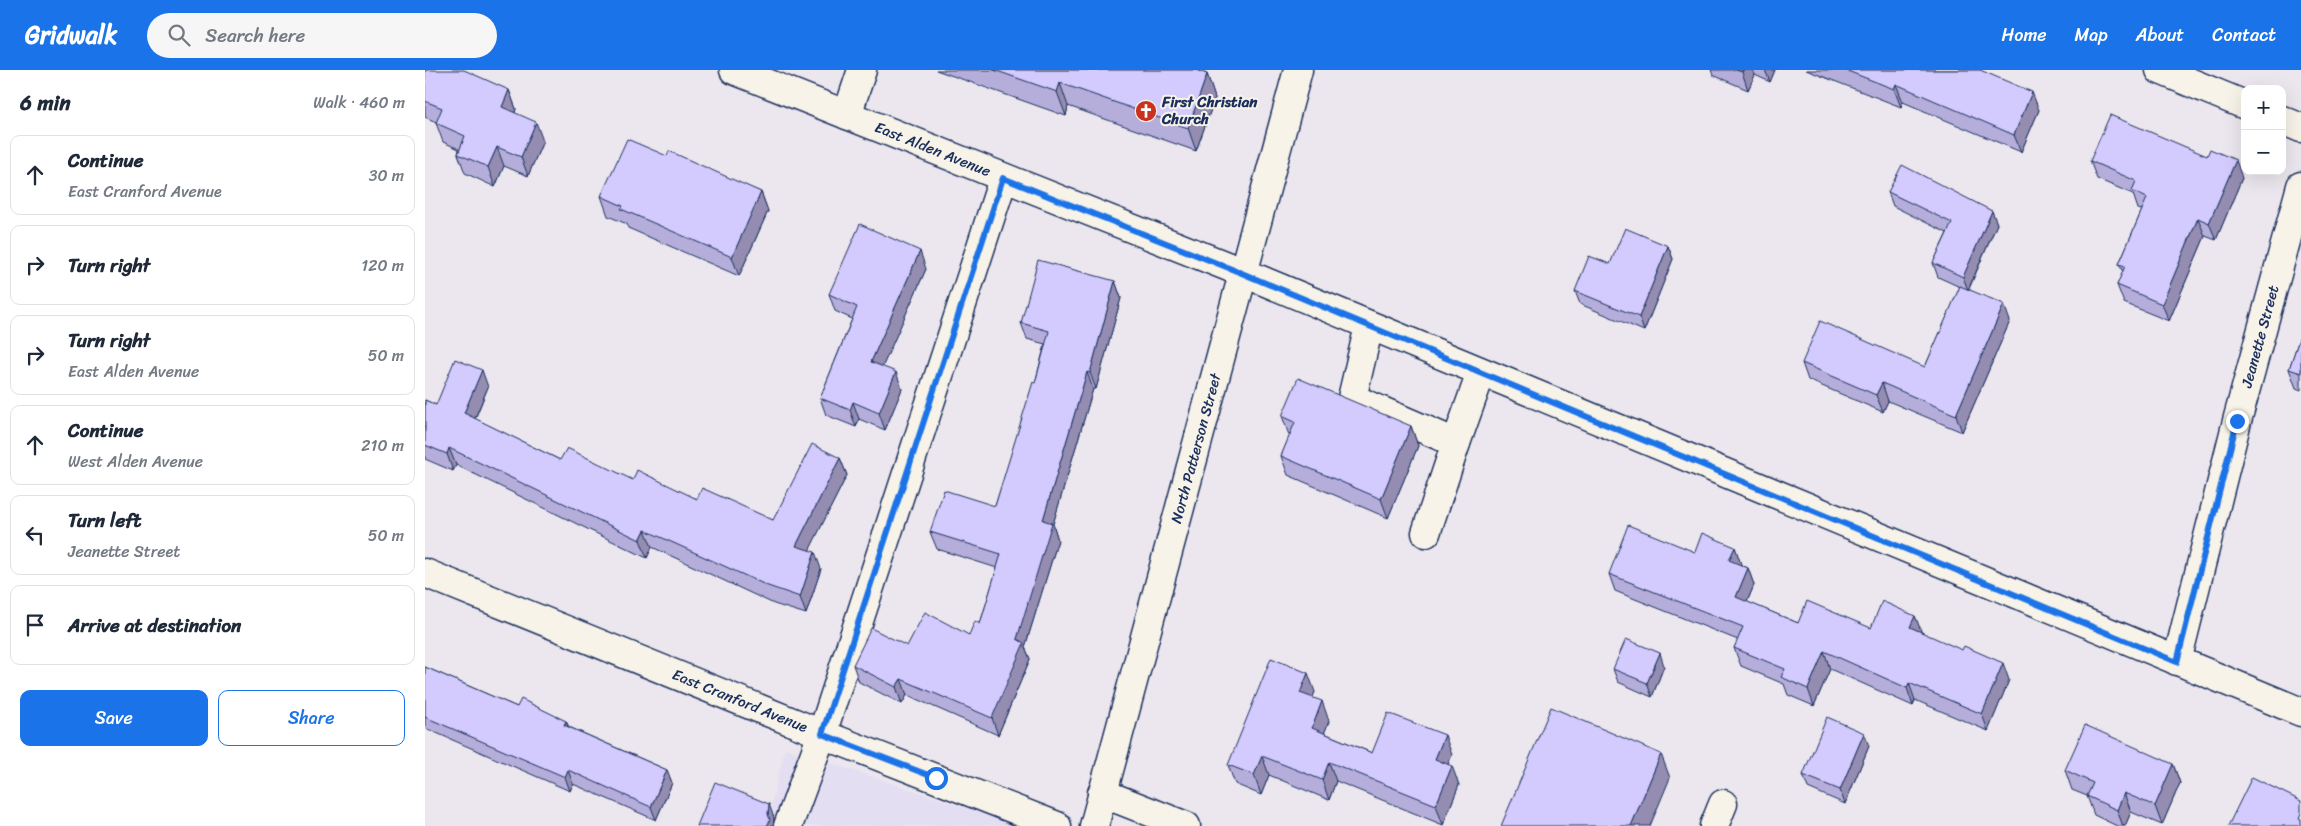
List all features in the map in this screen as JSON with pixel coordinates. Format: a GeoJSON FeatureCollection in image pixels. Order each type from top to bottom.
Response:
{"type":"FeatureCollection","features":[{"type":"Feature","properties":{"kind":"street","name":"East Alden Avenue"},"geometry":{"type":"LineString","coordinates":[[733,70],[1244,274],[2301,712]]}},
{"type":"Feature","properties":{"kind":"street"},"geometry":{"type":"LineString","coordinates":[[847,116],[862,70]]}},
{"type":"Feature","properties":{"kind":"street","name":"North Patterson Street"},"geometry":{"type":"LineString","coordinates":[[1094,826],[1298,70]]}},
{"type":"Feature","properties":{"kind":"street"},"geometry":{"type":"LineString","coordinates":[[2160,70],[2241,103]]}},
{"type":"Feature","properties":{"kind":"street"},"geometry":{"type":"LineString","coordinates":[[2286,122],[2301,128]]}},
{"type":"Feature","properties":{"kind":"street"},"geometry":{"type":"LineString","coordinates":[[789,826],[822,734],[1003,178]]}},
{"type":"Feature","properties":{"kind":"street","name":"Jeanette Street"},"geometry":{"type":"LineString","coordinates":[[2177,662],[2237,421],[2301,186]]}},
{"type":"Feature","properties":{"kind":"street"},"geometry":{"type":"LineString","coordinates":[[1369,326],[1352,398],[1457,443]]}},
{"type":"Feature","properties":{"kind":"street"},"geometry":{"type":"LineString","coordinates":[[1426,533],[1481,372]]}},
{"type":"Feature","properties":{"kind":"street","name":"East Cranford Avenue"},"geometry":{"type":"LineString","coordinates":[[425,573],[822,734],[1057,826]]}},
{"type":"Feature","properties":{"kind":"street"},"geometry":{"type":"LineString","coordinates":[[1102,793],[1186,826]]}},
{"type":"Feature","properties":{"kind":"shaded area"},"geometry":{"type":"Polygon","coordinates":[[[785,748],[1022,826],[766,826],[785,748]]]}},
{"type":"Feature","properties":{"kind":"building"},"geometry":{"type":"Polygon","coordinates":[[[425,70],[464,70],[509,90],[502,107],[536,122],[521,157],[497,147],[488,167],[458,154],[465,136],[436,123],[442,108],[425,101],[425,70]]]}},
{"type":"Feature","properties":{"kind":"building"},"geometry":{"type":"Polygon","coordinates":[[[994,70],[1196,70],[1207,74],[1188,128],[1060,83],[1057,92],[994,70]]]}},
{"type":"Feature","properties":{"kind":"building"},"geometry":{"type":"Polygon","coordinates":[[[1845,70],[1980,70],[2032,92],[2014,135],[1896,84],[1894,89],[1845,70]]]}},
{"type":"Feature","properties":{"kind":"building"},"geometry":{"type":"Polygon","coordinates":[[[2110,115],[2207,156],[2210,149],[2236,160],[2209,223],[2198,218],[2162,304],[2117,285],[2125,266],[2119,264],[2147,198],[2132,191],[2136,181],[2090,161],[2110,115]]]}},
{"type":"Feature","properties":{"kind":"building"},"geometry":{"type":"Polygon","coordinates":[[[627,139],[667,156],[669,151],[761,192],[732,257],[621,209],[623,206],[601,196],[627,139]]]}},
{"type":"Feature","properties":{"kind":"building"},"geometry":{"type":"Polygon","coordinates":[[[1902,165],[1992,211],[1963,277],[1933,263],[1952,223],[1888,192],[1902,165]]]}},
{"type":"Feature","properties":{"kind":"building"},"geometry":{"type":"Polygon","coordinates":[[[860,224],[920,251],[871,362],[896,372],[879,413],[853,402],[850,410],[820,398],[857,307],[829,294],[860,224]]]}},
{"type":"Feature","properties":{"kind":"building"},"geometry":{"type":"Polygon","coordinates":[[[1625,228],[1668,246],[1639,317],[1575,291],[1589,256],[1610,264],[1625,228]]]}},
{"type":"Feature","properties":{"kind":"building"},"geometry":{"type":"Polygon","coordinates":[[[1038,260],[1115,281],[1090,373],[1087,372],[1043,520],[1052,523],[1017,639],[1024,643],[992,718],[901,679],[896,687],[853,665],[871,628],[907,646],[925,612],[969,635],[975,621],[980,624],[1001,554],[930,532],[944,490],[995,506],[1033,382],[1035,383],[1049,331],[1021,323],[1038,260]]]}},
{"type":"Feature","properties":{"kind":"building"},"geometry":{"type":"Polygon","coordinates":[[[1960,286],[2004,304],[1956,415],[1882,383],[1876,395],[1802,363],[1820,321],[1925,367],[1960,286]]]}},
{"type":"Feature","properties":{"kind":"building"},"geometry":{"type":"Polygon","coordinates":[[[2301,333],[2301,373],[2289,369],[2301,333]]]}},
{"type":"Feature","properties":{"kind":"building"},"geometry":{"type":"Polygon","coordinates":[[[455,359],[482,370],[464,413],[560,460],[567,448],[633,480],[637,470],[697,499],[702,488],[773,520],[812,444],[840,458],[796,546],[815,552],[800,597],[768,586],[645,530],[640,540],[449,448],[447,454],[425,445],[425,400],[436,405],[455,359]]]}},
{"type":"Feature","properties":{"kind":"building"},"geometry":{"type":"Polygon","coordinates":[[[1298,378],[1411,426],[1381,499],[1281,456],[1295,422],[1282,416],[1298,378]]]}},
{"type":"Feature","properties":{"kind":"building"},"geometry":{"type":"Polygon","coordinates":[[[1628,525],[1695,552],[1702,533],[1735,547],[1729,560],[1748,568],[1736,597],[1798,623],[1807,601],[1871,628],[1882,601],[1915,616],[1910,627],[1962,650],[1964,646],[2003,663],[1982,714],[1909,683],[1907,688],[1824,651],[1808,689],[1781,677],[1785,669],[1734,648],[1743,627],[1609,574],[1628,525]]]}},
{"type":"Feature","properties":{"kind":"building"},"geometry":{"type":"Polygon","coordinates":[[[1626,639],[1660,653],[1647,683],[1613,669],[1626,639]]]}},
{"type":"Feature","properties":{"kind":"building"},"geometry":{"type":"Polygon","coordinates":[[[1271,658],[1308,673],[1300,693],[1322,701],[1312,728],[1372,753],[1388,713],[1445,735],[1435,759],[1452,766],[1436,805],[1329,762],[1322,780],[1262,756],[1254,775],[1228,765],[1271,658]]]}},
{"type":"Feature","properties":{"kind":"building"},"geometry":{"type":"Polygon","coordinates":[[[425,667],[517,707],[521,699],[566,721],[564,725],[667,770],[651,807],[568,770],[565,777],[425,717],[425,667]]]}},
{"type":"Feature","properties":{"kind":"building"},"geometry":{"type":"Polygon","coordinates":[[[1551,707],[1661,754],[1631,826],[1501,826],[1551,707]]]}},
{"type":"Feature","properties":{"kind":"building"},"geometry":{"type":"Polygon","coordinates":[[[1827,717],[1864,733],[1840,790],[1803,775],[1827,717]]]}},
{"type":"Feature","properties":{"kind":"building"},"geometry":{"type":"Polygon","coordinates":[[[2085,725],[2173,764],[2155,806],[2124,793],[2117,810],[2087,796],[2093,783],[2065,770],[2085,725]]]}},
{"type":"Feature","properties":{"kind":"building"},"geometry":{"type":"Polygon","coordinates":[[[2252,777],[2301,801],[2299,818],[2301,819],[2301,826],[2228,826],[2252,777]]]}},
{"type":"Feature","properties":{"kind":"building"},"geometry":{"type":"Polygon","coordinates":[[[715,782],[769,804],[768,814],[770,820],[767,826],[697,826],[715,782]]]}},
{"type":"Feature","properties":{"kind":"place","name":"First Christian Church"},"geometry":{"type":"Point","coordinates":[1146,111]}},
{"type":"Feature","properties":{"kind":"route"},"geometry":{"type":"LineString","coordinates":[[936,778],[822,734],[1003,178],[1244,274],[2177,662],[2237,421]]}}]}
